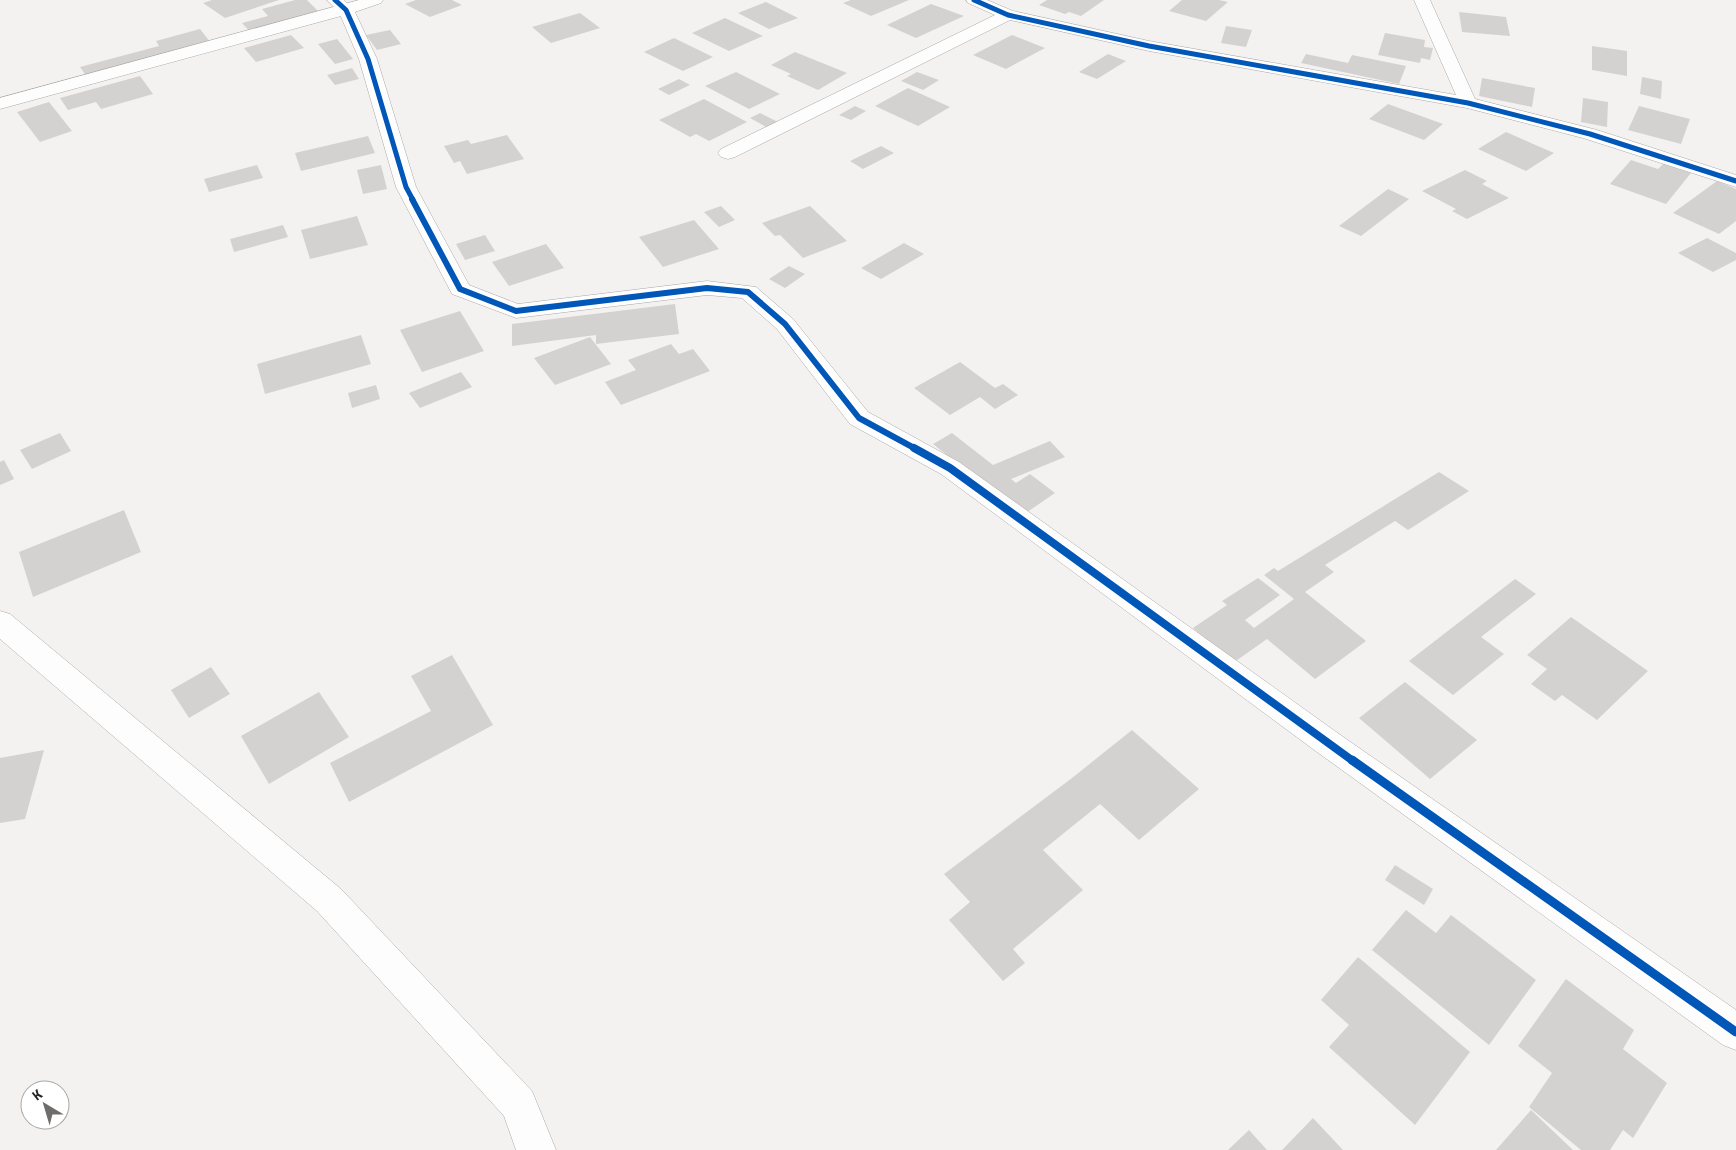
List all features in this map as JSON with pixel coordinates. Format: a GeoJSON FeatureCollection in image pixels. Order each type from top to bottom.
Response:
{"type":"FeatureCollection","features":[{"type":"Feature","properties":{"kind":"street"},"geometry":{"type":"LineString","coordinates":[[0,104],[340,5],[375,0]]}},
{"type":"Feature","properties":{"kind":"street"},"geometry":{"type":"LineString","coordinates":[[974,0],[1008,15],[1149,46],[1372,84],[1468,103],[1590,134],[1736,181]]}},
{"type":"Feature","properties":{"kind":"street"},"geometry":{"type":"LineString","coordinates":[[1422,0],[1468,103]]}},
{"type":"Feature","properties":{"kind":"street"},"geometry":{"type":"LineString","coordinates":[[340,5],[368,59],[406,187],[460,289],[516,311],[707,288],[748,292],[785,324],[859,418],[950,468],[1336,749],[1736,1032]]}},
{"type":"Feature","properties":{"kind":"street"},"geometry":{"type":"LineString","coordinates":[[728,153],[1008,15]]}},
{"type":"Feature","properties":{"kind":"street"},"geometry":{"type":"LineString","coordinates":[[0,622],[329,900],[519,1104],[536,1150]]}},
{"type":"Feature","properties":{"kind":"building"},"geometry":{"type":"Polygon","coordinates":[[[212,0],[279,0],[225,18],[203,3],[212,0]]]}},
{"type":"Feature","properties":{"kind":"building"},"geometry":{"type":"Polygon","coordinates":[[[295,0],[307,0],[321,14],[251,33],[242,23],[268,16],[262,9],[295,0]]]}},
{"type":"Feature","properties":{"kind":"building"},"geometry":{"type":"Polygon","coordinates":[[[416,0],[452,0],[462,5],[430,17],[405,4],[416,0]]]}},
{"type":"Feature","properties":{"kind":"building"},"geometry":{"type":"Polygon","coordinates":[[[851,0],[909,0],[871,16],[843,3],[851,0]]]}},
{"type":"Feature","properties":{"kind":"building"},"geometry":{"type":"Polygon","coordinates":[[[1047,0],[1104,0],[1081,16],[1069,12],[1065,14],[1039,5],[1047,0]]]}},
{"type":"Feature","properties":{"kind":"building"},"geometry":{"type":"Polygon","coordinates":[[[1182,0],[1219,0],[1228,2],[1206,21],[1169,11],[1182,0]]]}},
{"type":"Feature","properties":{"kind":"building"},"geometry":{"type":"Polygon","coordinates":[[[766,2],[798,18],[769,29],[738,13],[766,2]]]}},
{"type":"Feature","properties":{"kind":"building"},"geometry":{"type":"Polygon","coordinates":[[[931,4],[964,16],[916,38],[887,25],[931,4]]]}},
{"type":"Feature","properties":{"kind":"building"},"geometry":{"type":"Polygon","coordinates":[[[1459,12],[1506,17],[1510,36],[1462,32],[1459,12]]]}},
{"type":"Feature","properties":{"kind":"building"},"geometry":{"type":"Polygon","coordinates":[[[580,13],[600,28],[551,43],[532,27],[580,13]]]}},
{"type":"Feature","properties":{"kind":"building"},"geometry":{"type":"Polygon","coordinates":[[[725,18],[763,36],[729,51],[692,33],[725,18]]]}},
{"type":"Feature","properties":{"kind":"building"},"geometry":{"type":"Polygon","coordinates":[[[1226,26],[1252,30],[1246,47],[1221,43],[1226,26]]]}},
{"type":"Feature","properties":{"kind":"building"},"geometry":{"type":"Polygon","coordinates":[[[200,29],[211,43],[87,77],[80,67],[159,46],[156,41],[200,29]]]}},
{"type":"Feature","properties":{"kind":"building"},"geometry":{"type":"Polygon","coordinates":[[[390,30],[401,44],[377,50],[366,35],[390,30]]]}},
{"type":"Feature","properties":{"kind":"building"},"geometry":{"type":"Polygon","coordinates":[[[1385,33],[1425,40],[1424,47],[1433,48],[1430,60],[1421,58],[1420,63],[1378,55],[1385,33]]]}},
{"type":"Feature","properties":{"kind":"building"},"geometry":{"type":"Polygon","coordinates":[[[291,35],[304,48],[256,62],[244,48],[291,35]]]}},
{"type":"Feature","properties":{"kind":"building"},"geometry":{"type":"Polygon","coordinates":[[[1012,35],[1045,48],[1006,69],[973,55],[1012,35]]]}},
{"type":"Feature","properties":{"kind":"building"},"geometry":{"type":"Polygon","coordinates":[[[674,38],[713,57],[683,71],[644,52],[674,38]]]}},
{"type":"Feature","properties":{"kind":"building"},"geometry":{"type":"Polygon","coordinates":[[[337,39],[353,59],[335,64],[318,44],[337,39]]]}},
{"type":"Feature","properties":{"kind":"building"},"geometry":{"type":"Polygon","coordinates":[[[1592,46],[1627,51],[1627,76],[1592,70],[1592,46]]]}},
{"type":"Feature","properties":{"kind":"building"},"geometry":{"type":"Polygon","coordinates":[[[795,52],[847,73],[818,90],[787,76],[791,74],[771,65],[795,52]]]}},
{"type":"Feature","properties":{"kind":"building"},"geometry":{"type":"Polygon","coordinates":[[[1108,54],[1126,61],[1097,79],[1079,72],[1108,54]]]}},
{"type":"Feature","properties":{"kind":"building"},"geometry":{"type":"Polygon","coordinates":[[[1306,54],[1348,63],[1352,55],[1406,66],[1399,84],[1301,63],[1306,54]]]}},
{"type":"Feature","properties":{"kind":"building"},"geometry":{"type":"Polygon","coordinates":[[[352,68],[359,79],[335,85],[327,75],[352,68]]]}},
{"type":"Feature","properties":{"kind":"building"},"geometry":{"type":"Polygon","coordinates":[[[736,72],[780,94],[749,109],[705,86],[736,72]]]}},
{"type":"Feature","properties":{"kind":"building"},"geometry":{"type":"Polygon","coordinates":[[[917,72],[939,80],[923,90],[901,81],[917,72]]]}},
{"type":"Feature","properties":{"kind":"building"},"geometry":{"type":"Polygon","coordinates":[[[140,76],[153,94],[101,109],[96,102],[68,110],[60,98],[140,76]]]}},
{"type":"Feature","properties":{"kind":"building"},"geometry":{"type":"Polygon","coordinates":[[[1642,77],[1662,81],[1661,99],[1640,94],[1642,77]]]}},
{"type":"Feature","properties":{"kind":"building"},"geometry":{"type":"Polygon","coordinates":[[[1482,78],[1535,88],[1532,107],[1479,96],[1482,78]]]}},
{"type":"Feature","properties":{"kind":"building"},"geometry":{"type":"Polygon","coordinates":[[[679,79],[690,85],[669,95],[658,89],[679,79]]]}},
{"type":"Feature","properties":{"kind":"building"},"geometry":{"type":"Polygon","coordinates":[[[908,88],[950,107],[918,126],[875,106],[908,88]]]}},
{"type":"Feature","properties":{"kind":"building"},"geometry":{"type":"Polygon","coordinates":[[[1583,98],[1608,102],[1607,127],[1581,122],[1583,98]]]}},
{"type":"Feature","properties":{"kind":"building"},"geometry":{"type":"Polygon","coordinates":[[[704,99],[747,122],[709,141],[696,134],[690,137],[659,120],[704,99]]]}},
{"type":"Feature","properties":{"kind":"building"},"geometry":{"type":"Polygon","coordinates":[[[49,102],[72,131],[40,142],[17,112],[49,102]]]}},
{"type":"Feature","properties":{"kind":"building"},"geometry":{"type":"Polygon","coordinates":[[[1388,104],[1443,124],[1424,140],[1369,119],[1388,104]]]}},
{"type":"Feature","properties":{"kind":"building"},"geometry":{"type":"Polygon","coordinates":[[[855,106],[866,111],[851,120],[839,115],[855,106]]]}},
{"type":"Feature","properties":{"kind":"building"},"geometry":{"type":"Polygon","coordinates":[[[1639,106],[1690,119],[1681,144],[1628,130],[1639,106]]]}},
{"type":"Feature","properties":{"kind":"building"},"geometry":{"type":"Polygon","coordinates":[[[760,113],[778,122],[768,128],[750,118],[760,113]]]}},
{"type":"Feature","properties":{"kind":"building"},"geometry":{"type":"Polygon","coordinates":[[[1506,132],[1554,153],[1526,171],[1478,149],[1506,132]]]}},
{"type":"Feature","properties":{"kind":"building"},"geometry":{"type":"Polygon","coordinates":[[[507,135],[524,159],[467,174],[460,161],[454,163],[444,146],[468,140],[471,144],[507,135]]]}},
{"type":"Feature","properties":{"kind":"building"},"geometry":{"type":"Polygon","coordinates":[[[368,136],[375,153],[301,171],[295,153],[368,136]]]}},
{"type":"Feature","properties":{"kind":"building"},"geometry":{"type":"Polygon","coordinates":[[[881,146],[894,153],[863,169],[850,161],[881,146]]]}},
{"type":"Feature","properties":{"kind":"building"},"geometry":{"type":"Polygon","coordinates":[[[1631,160],[1658,169],[1663,164],[1691,173],[1666,204],[1610,184],[1631,160]]]}},
{"type":"Feature","properties":{"kind":"building"},"geometry":{"type":"Polygon","coordinates":[[[257,165],[263,178],[209,192],[204,179],[257,165]]]}},
{"type":"Feature","properties":{"kind":"building"},"geometry":{"type":"Polygon","coordinates":[[[381,165],[387,189],[363,194],[357,170],[381,165]]]}},
{"type":"Feature","properties":{"kind":"building"},"geometry":{"type":"Polygon","coordinates":[[[1465,170],[1487,181],[1482,184],[1509,198],[1467,219],[1452,211],[1456,209],[1422,191],[1465,170]]]}},
{"type":"Feature","properties":{"kind":"building"},"geometry":{"type":"Polygon","coordinates":[[[1717,181],[1736,189],[1736,221],[1719,234],[1673,213],[1717,181]]]}},
{"type":"Feature","properties":{"kind":"building"},"geometry":{"type":"Polygon","coordinates":[[[1388,189],[1409,199],[1361,236],[1339,226],[1388,189]]]}},
{"type":"Feature","properties":{"kind":"building"},"geometry":{"type":"Polygon","coordinates":[[[721,206],[735,220],[719,227],[704,212],[721,206]]]}},
{"type":"Feature","properties":{"kind":"building"},"geometry":{"type":"Polygon","coordinates":[[[810,206],[847,241],[803,258],[780,235],[775,236],[762,223],[810,206]]]}},
{"type":"Feature","properties":{"kind":"building"},"geometry":{"type":"Polygon","coordinates":[[[357,216],[368,245],[310,259],[301,230],[357,216]]]}},
{"type":"Feature","properties":{"kind":"building"},"geometry":{"type":"Polygon","coordinates":[[[694,220],[719,249],[663,267],[639,237],[694,220]]]}},
{"type":"Feature","properties":{"kind":"building"},"geometry":{"type":"Polygon","coordinates":[[[283,225],[288,237],[234,252],[230,239],[283,225]]]}},
{"type":"Feature","properties":{"kind":"building"},"geometry":{"type":"Polygon","coordinates":[[[485,235],[495,251],[465,260],[456,244],[485,235]]]}},
{"type":"Feature","properties":{"kind":"building"},"geometry":{"type":"Polygon","coordinates":[[[1707,238],[1736,253],[1736,260],[1713,272],[1678,253],[1707,238]]]}},
{"type":"Feature","properties":{"kind":"building"},"geometry":{"type":"Polygon","coordinates":[[[904,243],[924,254],[881,279],[861,268],[904,243]]]}},
{"type":"Feature","properties":{"kind":"building"},"geometry":{"type":"Polygon","coordinates":[[[546,244],[564,268],[509,286],[492,262],[546,244]]]}},
{"type":"Feature","properties":{"kind":"building"},"geometry":{"type":"Polygon","coordinates":[[[789,266],[805,274],[785,288],[769,279],[789,266]]]}},
{"type":"Feature","properties":{"kind":"building"},"geometry":{"type":"Polygon","coordinates":[[[675,304],[679,334],[596,344],[596,335],[512,346],[512,324],[675,304]]]}},
{"type":"Feature","properties":{"kind":"building"},"geometry":{"type":"Polygon","coordinates":[[[460,311],[484,351],[422,372],[400,330],[460,311]]]}},
{"type":"Feature","properties":{"kind":"building"},"geometry":{"type":"Polygon","coordinates":[[[361,335],[371,364],[265,394],[257,364],[361,335]]]}},
{"type":"Feature","properties":{"kind":"building"},"geometry":{"type":"Polygon","coordinates":[[[590,337],[611,364],[555,385],[534,358],[590,337]]]}},
{"type":"Feature","properties":{"kind":"building"},"geometry":{"type":"Polygon","coordinates":[[[671,344],[679,354],[693,349],[710,371],[621,405],[605,382],[636,370],[628,360],[671,344]]]}},
{"type":"Feature","properties":{"kind":"building"},"geometry":{"type":"Polygon","coordinates":[[[960,362],[995,388],[1003,384],[1018,395],[995,409],[980,397],[950,415],[914,388],[960,362]]]}},
{"type":"Feature","properties":{"kind":"building"},"geometry":{"type":"Polygon","coordinates":[[[461,372],[472,387],[420,408],[409,393],[461,372]]]}},
{"type":"Feature","properties":{"kind":"building"},"geometry":{"type":"Polygon","coordinates":[[[376,385],[380,399],[352,408],[348,393],[376,385]]]}},
{"type":"Feature","properties":{"kind":"building"},"geometry":{"type":"Polygon","coordinates":[[[60,433],[71,451],[32,469],[20,450],[60,433]]]}},
{"type":"Feature","properties":{"kind":"building"},"geometry":{"type":"Polygon","coordinates":[[[952,433],[993,465],[1050,441],[1065,457],[1011,479],[1016,483],[1030,474],[1055,493],[1023,515],[933,444],[952,433]]]}},
{"type":"Feature","properties":{"kind":"building"},"geometry":{"type":"Polygon","coordinates":[[[4,460],[14,479],[0,485],[0,462],[4,460]]]}},
{"type":"Feature","properties":{"kind":"building"},"geometry":{"type":"Polygon","coordinates":[[[1439,472],[1469,491],[1408,530],[1395,521],[1325,565],[1334,572],[1305,592],[1366,641],[1315,679],[1267,639],[1233,663],[1193,628],[1227,605],[1222,601],[1258,578],[1280,595],[1245,620],[1254,628],[1294,599],[1264,575],[1274,568],[1278,571],[1439,472]]]}},
{"type":"Feature","properties":{"kind":"building"},"geometry":{"type":"Polygon","coordinates":[[[124,510],[141,552],[33,597],[19,552],[124,510]]]}},
{"type":"Feature","properties":{"kind":"building"},"geometry":{"type":"Polygon","coordinates":[[[1515,579],[1536,594],[1481,637],[1504,654],[1453,695],[1409,661],[1515,579]]]}},
{"type":"Feature","properties":{"kind":"building"},"geometry":{"type":"Polygon","coordinates":[[[1571,617],[1648,671],[1597,720],[1562,695],[1555,701],[1531,684],[1547,669],[1527,655],[1571,617]]]}},
{"type":"Feature","properties":{"kind":"building"},"geometry":{"type":"Polygon","coordinates":[[[452,655],[493,725],[349,802],[330,763],[431,711],[411,676],[452,655]]]}},
{"type":"Feature","properties":{"kind":"building"},"geometry":{"type":"Polygon","coordinates":[[[211,667],[230,694],[189,718],[171,690],[211,667]]]}},
{"type":"Feature","properties":{"kind":"building"},"geometry":{"type":"Polygon","coordinates":[[[1405,682],[1477,740],[1430,779],[1359,718],[1405,682]]]}},
{"type":"Feature","properties":{"kind":"building"},"geometry":{"type":"Polygon","coordinates":[[[319,692],[349,737],[269,784],[241,736],[319,692]]]}},
{"type":"Feature","properties":{"kind":"building"},"geometry":{"type":"Polygon","coordinates":[[[1132,730],[1199,789],[1139,840],[1100,804],[1043,850],[1083,890],[1013,949],[1025,963],[1003,981],[949,920],[970,902],[944,874],[1072,778],[1132,730]]]}},
{"type":"Feature","properties":{"kind":"building"},"geometry":{"type":"Polygon","coordinates":[[[44,750],[25,819],[0,823],[0,758],[44,750]]]}},
{"type":"Feature","properties":{"kind":"building"},"geometry":{"type":"Polygon","coordinates":[[[1395,865],[1433,889],[1424,905],[1385,880],[1395,865]]]}},
{"type":"Feature","properties":{"kind":"building"},"geometry":{"type":"Polygon","coordinates":[[[1406,910],[1436,933],[1451,915],[1536,980],[1489,1045],[1372,950],[1406,910]]]}},
{"type":"Feature","properties":{"kind":"building"},"geometry":{"type":"Polygon","coordinates":[[[1358,957],[1470,1052],[1415,1125],[1329,1047],[1349,1025],[1321,1000],[1358,957]]]}},
{"type":"Feature","properties":{"kind":"building"},"geometry":{"type":"Polygon","coordinates":[[[1566,979],[1634,1030],[1623,1049],[1667,1083],[1633,1138],[1623,1130],[1610,1150],[1581,1150],[1529,1107],[1552,1073],[1518,1046],[1566,979]]]}},
{"type":"Feature","properties":{"kind":"building"},"geometry":{"type":"Polygon","coordinates":[[[1531,1110],[1573,1150],[1496,1150],[1531,1110]]]}},
{"type":"Feature","properties":{"kind":"building"},"geometry":{"type":"Polygon","coordinates":[[[1313,1118],[1343,1150],[1282,1150],[1313,1118]]]}},
{"type":"Feature","properties":{"kind":"building"},"geometry":{"type":"Polygon","coordinates":[[[1249,1130],[1267,1150],[1228,1150],[1249,1130]]]}},
{"type":"Feature","properties":{"kind":"cycle path"},"geometry":{"type":"LineString","coordinates":[[335,0],[346,10],[368,59],[406,187],[460,289],[516,311],[707,288],[748,292],[785,324],[859,418],[950,468],[1328,743],[1736,1032]]}},
{"type":"Feature","properties":{"kind":"cycle path"},"geometry":{"type":"LineString","coordinates":[[974,0],[1008,15],[1149,46],[1468,103],[1590,134],[1736,181]]}}]}
